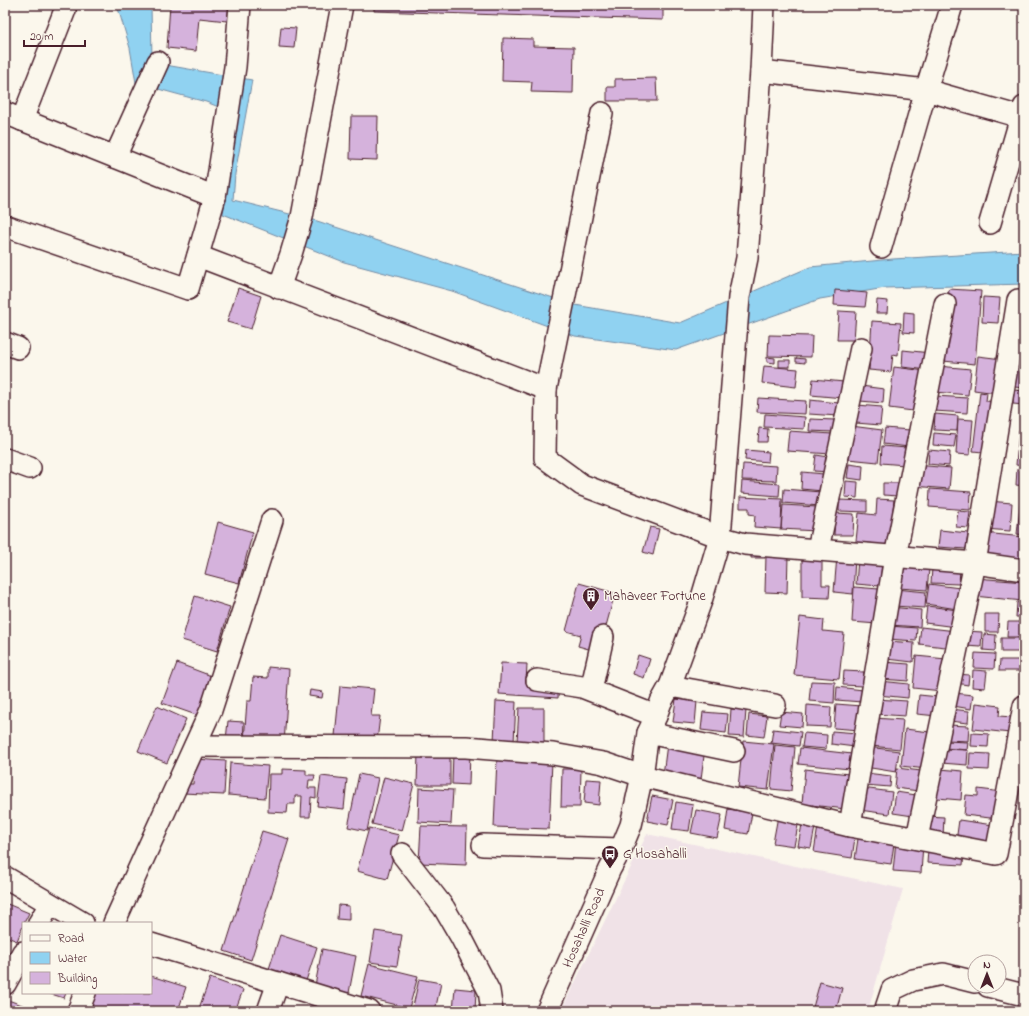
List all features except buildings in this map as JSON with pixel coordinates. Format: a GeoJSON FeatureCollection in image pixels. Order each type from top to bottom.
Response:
{"type":"FeatureCollection","features":[{"type":"Feature","properties":{"kind":"street"},"geometry":{"type":"LineString","coordinates":[[5,226],[188,290],[215,197],[235,67],[240,5]]}},
{"type":"Feature","properties":{"kind":"street"},"geometry":{"type":"LineString","coordinates":[[279,288],[302,217],[342,5]]}},
{"type":"Feature","properties":{"kind":"street","name":"Hosahalli Road"},"geometry":{"type":"LineString","coordinates":[[547,1011],[631,825],[652,725],[661,702],[670,686],[701,601],[720,537],[733,355],[739,297],[747,258],[762,71],[764,5]]}},
{"type":"Feature","properties":{"kind":"street"},"geometry":{"type":"LineString","coordinates":[[881,247],[952,5]]}},
{"type":"Feature","properties":{"kind":"street"},"geometry":{"type":"LineString","coordinates":[[65,10],[14,117],[215,197]]}},
{"type":"Feature","properties":{"kind":"street"},"geometry":{"type":"LineString","coordinates":[[115,157],[158,62]]}},
{"type":"Feature","properties":{"kind":"street"},"geometry":{"type":"LineString","coordinates":[[762,71],[926,90],[1023,114],[990,223]]}},
{"type":"Feature","properties":{"kind":"street"},"geometry":{"type":"LineString","coordinates":[[602,113],[546,389],[545,458],[582,485],[720,537],[746,544],[975,563],[1024,570]]}},
{"type":"Feature","properties":{"kind":"street"},"geometry":{"type":"LineString","coordinates":[[198,256],[546,389]]}},
{"type":"Feature","properties":{"kind":"street"},"geometry":{"type":"LineString","coordinates":[[917,838],[975,563],[1018,300]]}},
{"type":"Feature","properties":{"kind":"street"},"geometry":{"type":"LineString","coordinates":[[850,826],[895,557],[945,304]]}},
{"type":"Feature","properties":{"kind":"street"},"geometry":{"type":"LineString","coordinates":[[818,549],[861,348]]}},
{"type":"Feature","properties":{"kind":"street"},"geometry":{"type":"LineString","coordinates":[[5,459],[30,468]]}},
{"type":"Feature","properties":{"kind":"street"},"geometry":{"type":"LineString","coordinates":[[114,922],[211,710],[272,520]]}},
{"type":"Feature","properties":{"kind":"street"},"geometry":{"type":"LineString","coordinates":[[591,690],[603,637]]}},
{"type":"Feature","properties":{"kind":"street"},"geometry":{"type":"LineString","coordinates":[[537,680],[582,687],[591,690],[652,725],[734,751]]}},
{"type":"Feature","properties":{"kind":"street"},"geometry":{"type":"LineString","coordinates":[[670,686],[775,706]]}},
{"type":"Feature","properties":{"kind":"street"},"geometry":{"type":"LineString","coordinates":[[195,746],[466,747],[553,754],[603,763],[642,776],[850,826],[996,854],[1024,706]]}},
{"type":"Feature","properties":{"kind":"street"},"geometry":{"type":"LineString","coordinates":[[483,845],[621,849]]}},
{"type":"Feature","properties":{"kind":"street"},"geometry":{"type":"LineString","coordinates":[[402,854],[444,908],[461,937],[489,991],[492,1011]]}},
{"type":"Feature","properties":{"kind":"street"},"geometry":{"type":"LineString","coordinates":[[5,877],[81,922]]}},
{"type":"Feature","properties":{"kind":"street"},"geometry":{"type":"LineString","coordinates":[[40,922],[50,904]]}},
{"type":"Feature","properties":{"kind":"street"},"geometry":{"type":"LineString","coordinates":[[152,944],[369,1011]]}},
{"type":"Feature","properties":{"kind":"street"},"geometry":{"type":"LineString","coordinates":[[5,984],[22,954]]}},
{"type":"Feature","properties":{"kind":"street"},"geometry":{"type":"LineString","coordinates":[[885,1011],[892,990],[913,980],[943,974],[967,980]]}},
{"type":"Feature","properties":{"kind":"street"},"geometry":{"type":"LineString","coordinates":[[268,1011],[278,983]]}},
{"type":"Feature","properties":{"kind":"street"},"geometry":{"type":"LineString","coordinates":[[1007,991],[1024,995]]}},
{"type":"Feature","properties":{"kind":"street"},"geometry":{"type":"LineString","coordinates":[[78,1011],[85,994]]}},
{"type":"Feature","properties":{"kind":"shaded area"},"geometry":{"type":"Polygon","coordinates":[[[647,834],[903,889],[868,1011],[561,1011],[647,834]]]}},
{"type":"Feature","properties":{"kind":"water"},"geometry":{"type":"Polygon","coordinates":[[[117,5],[151,5],[152,60],[171,66],[252,80],[235,174],[233,200],[314,220],[575,305],[680,323],[810,267],[893,259],[1024,251],[1024,284],[885,288],[820,299],[676,350],[575,336],[452,291],[344,262],[223,214],[237,114],[206,102],[136,83],[130,48],[117,5]]]}},
{"type":"Feature","properties":{"kind":"place","name":"Mahaveer Fortune"},"geometry":{"type":"Point","coordinates":[591,611]}},
{"type":"Feature","properties":{"kind":"place","name":"G Hosahalli"},"geometry":{"type":"Point","coordinates":[610,869]}}]}
